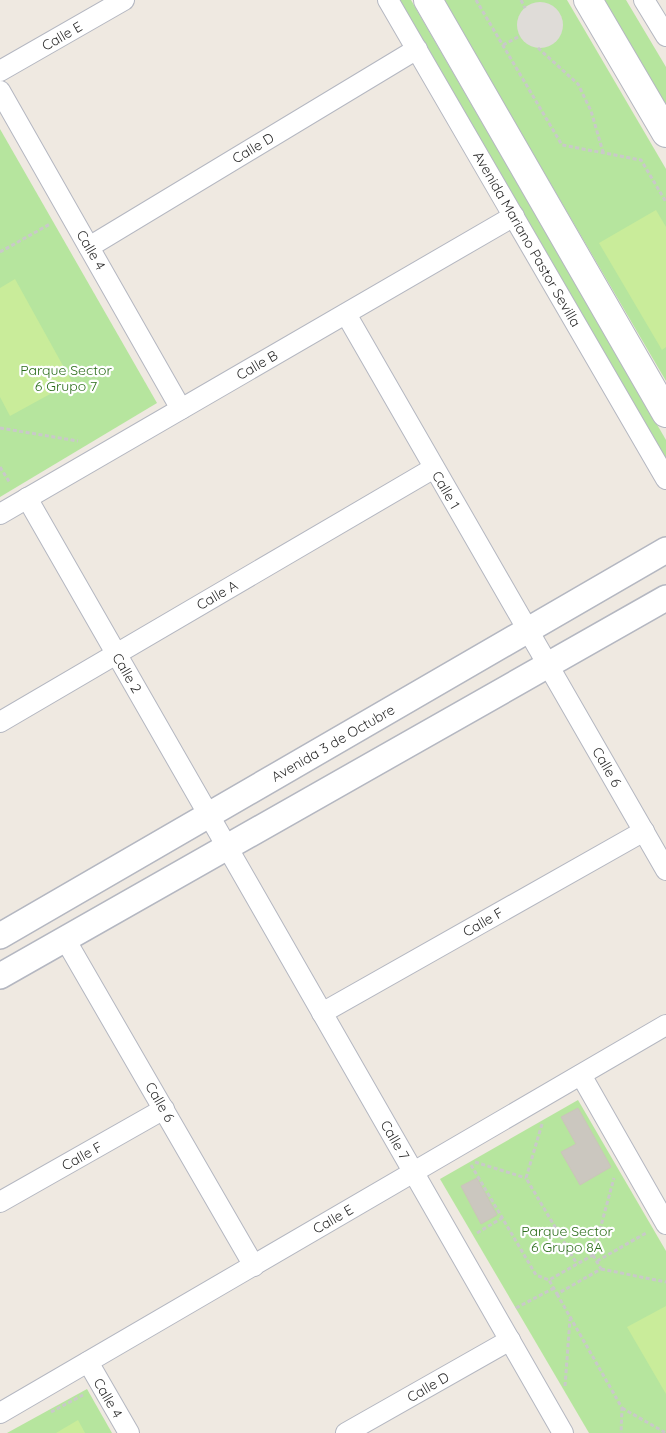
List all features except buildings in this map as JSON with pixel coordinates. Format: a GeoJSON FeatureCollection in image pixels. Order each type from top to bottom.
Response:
{"type":"FeatureCollection","features":[{"type":"Feature","properties":{"kind":"main road"},"geometry":{"type":"LineString","coordinates":[[428,0],[666,413]]}},
{"type":"Feature","properties":{"kind":"main road"},"geometry":{"type":"LineString","coordinates":[[588,0],[666,133]]}},
{"type":"Feature","properties":{"kind":"street","name":"Calle E"},"geometry":{"type":"LineString","coordinates":[[0,71],[124,0]]}},
{"type":"Feature","properties":{"kind":"street","name":"Avenida Mariano Pastor Sevilla"},"geometry":{"type":"LineString","coordinates":[[388,0],[666,479]]}},
{"type":"Feature","properties":{"kind":"street"},"geometry":{"type":"LineString","coordinates":[[644,0],[666,36]]}},
{"type":"Feature","properties":{"kind":"street","name":"Calle D"},"geometry":{"type":"LineString","coordinates":[[90,247],[417,49]]}},
{"type":"Feature","properties":{"kind":"street","name":"Calle 4"},"geometry":{"type":"LineString","coordinates":[[0,90],[181,409]]}},
{"type":"Feature","properties":{"kind":"street","name":"Calle B"},"geometry":{"type":"LineString","coordinates":[[0,514],[514,216]]}},
{"type":"Feature","properties":{"kind":"street","name":"Calle 1"},"geometry":{"type":"LineString","coordinates":[[346,314],[547,665]]}},
{"type":"Feature","properties":{"kind":"street","name":"Calle A"},"geometry":{"type":"LineString","coordinates":[[0,722],[434,468]]}},
{"type":"Feature","properties":{"kind":"street","name":"Calle 2"},"geometry":{"type":"LineString","coordinates":[[27,498],[227,848]]}},
{"type":"Feature","properties":{"kind":"street","name":"Avenida 3 de Octubre"},"geometry":{"type":"LineString","coordinates":[[0,936],[666,550]]}},
{"type":"Feature","properties":{"kind":"street"},"geometry":{"type":"LineString","coordinates":[[0,976],[666,598]]}},
{"type":"Feature","properties":{"kind":"street","name":"Calle 6"},"geometry":{"type":"LineString","coordinates":[[547,665],[666,870]]}},
{"type":"Feature","properties":{"kind":"street","name":"Calle F"},"geometry":{"type":"LineString","coordinates":[[322,1013],[644,831]]}},
{"type":"Feature","properties":{"kind":"street","name":"Calle 7"},"geometry":{"type":"LineString","coordinates":[[227,848],[563,1433]]}},
{"type":"Feature","properties":{"kind":"street","name":"Calle 6"},"geometry":{"type":"LineString","coordinates":[[65,939],[254,1266]]}},
{"type":"Feature","properties":{"kind":"street","name":"Calle E"},"geometry":{"type":"LineString","coordinates":[[0,1414],[666,1025]]}},
{"type":"Feature","properties":{"kind":"street"},"geometry":{"type":"LineString","coordinates":[[580,1075],[666,1223]]}},
{"type":"Feature","properties":{"kind":"street","name":"Calle F"},"geometry":{"type":"LineString","coordinates":[[0,1202],[164,1109]]}},
{"type":"Feature","properties":{"kind":"street","name":"Calle D"},"geometry":{"type":"LineString","coordinates":[[346,1433],[510,1340]]}},
{"type":"Feature","properties":{"kind":"street","name":"Calle 4"},"geometry":{"type":"LineString","coordinates":[[88,1362],[129,1433]]}},
{"type":"Feature","properties":{"kind":"path"},"geometry":{"type":"LineString","coordinates":[[476,0],[562,145],[641,160],[666,202]]}},
{"type":"Feature","properties":{"kind":"path"},"geometry":{"type":"LineString","coordinates":[[521,0],[525,8]]}},
{"type":"Feature","properties":{"kind":"path"},"geometry":{"type":"LineString","coordinates":[[503,45],[520,36]]}},
{"type":"Feature","properties":{"kind":"path"},"geometry":{"type":"LineString","coordinates":[[538,48],[578,84],[591,111],[603,152]]}},
{"type":"Feature","properties":{"kind":"path"},"geometry":{"type":"LineString","coordinates":[[0,252],[70,212]]}},
{"type":"Feature","properties":{"kind":"path"},"geometry":{"type":"LineString","coordinates":[[44,216],[53,233]]}},
{"type":"Feature","properties":{"kind":"path"},"geometry":{"type":"LineString","coordinates":[[0,428],[83,442],[75,447]]}},
{"type":"Feature","properties":{"kind":"path"},"geometry":{"type":"LineString","coordinates":[[6,488],[19,480]]}},
{"type":"Feature","properties":{"kind":"path"},"geometry":{"type":"LineString","coordinates":[[526,1178],[542,1124]]}},
{"type":"Feature","properties":{"kind":"path"},"geometry":{"type":"LineString","coordinates":[[475,1162],[526,1178],[577,1264]]}},
{"type":"Feature","properties":{"kind":"path"},"geometry":{"type":"LineString","coordinates":[[471,1165],[536,1276],[549,1280],[554,1288],[622,1408],[666,1433]]}},
{"type":"Feature","properties":{"kind":"path"},"geometry":{"type":"LineString","coordinates":[[549,1280],[593,1255],[616,1169]]}},
{"type":"Feature","properties":{"kind":"path"},"geometry":{"type":"LineString","coordinates":[[476,1233],[502,1218]]}},
{"type":"Feature","properties":{"kind":"path"},"geometry":{"type":"LineString","coordinates":[[597,1261],[666,1223]]}},
{"type":"Feature","properties":{"kind":"path"},"geometry":{"type":"LineString","coordinates":[[593,1255],[601,1269]]}},
{"type":"Feature","properties":{"kind":"path"},"geometry":{"type":"LineString","coordinates":[[557,1294],[601,1269],[666,1282]]}},
{"type":"Feature","properties":{"kind":"path"},"geometry":{"type":"LineString","coordinates":[[498,1318],[554,1288]]}},
{"type":"Feature","properties":{"kind":"path"},"geometry":{"type":"LineString","coordinates":[[565,1386],[570,1319]]}},
{"type":"Feature","properties":{"kind":"path"},"geometry":{"type":"LineString","coordinates":[[46,1415],[86,1393],[90,1401]]}},
{"type":"Feature","properties":{"kind":"path"},"geometry":{"type":"LineString","coordinates":[[621,1433],[622,1408]]}},
{"type":"Feature","properties":{"kind":"green space"},"geometry":{"type":"Polygon","coordinates":[[[392,0],[411,0],[666,440],[666,469],[392,0]]]}},
{"type":"Feature","properties":{"kind":"green space"},"geometry":{"type":"Polygon","coordinates":[[[443,0],[567,0],[666,169],[666,381],[443,0]]]}},
{"type":"Feature","properties":{"kind":"green space"},"geometry":{"type":"Polygon","coordinates":[[[600,0],[626,0],[666,67],[666,113],[600,0]]]}},
{"type":"Feature","properties":{"kind":"green space","name":"Parque Sector 6 Grupo 7"},"geometry":{"type":"Polygon","coordinates":[[[0,129],[157,403],[0,497],[0,129]]]}},
{"type":"Feature","properties":{"kind":"green space"},"geometry":{"type":"Polygon","coordinates":[[[656,210],[666,227],[666,347],[662,350],[599,243],[656,210]]]}},
{"type":"Feature","properties":{"kind":"green space"},"geometry":{"type":"Polygon","coordinates":[[[15,279],[72,382],[10,416],[0,397],[0,288],[15,279]]]}},
{"type":"Feature","properties":{"kind":"green space","name":"Parque Sector 6 Grupo 8A"},"geometry":{"type":"Polygon","coordinates":[[[578,1100],[666,1251],[666,1433],[589,1433],[440,1179],[578,1100]]]}},
{"type":"Feature","properties":{"kind":"green space"},"geometry":{"type":"Polygon","coordinates":[[[666,1306],[666,1394],[627,1327],[666,1306]]]}},
{"type":"Feature","properties":{"kind":"green space"},"geometry":{"type":"Polygon","coordinates":[[[87,1389],[112,1433],[7,1433],[87,1389]]]}},
{"type":"Feature","properties":{"kind":"green space"},"geometry":{"type":"Polygon","coordinates":[[[78,1420],[85,1433],[56,1433],[78,1420]]]}},
{"type":"Feature","properties":{"kind":"shaded area"},"geometry":{"type":"Polygon","coordinates":[[[540,2],[553,6],[559,12],[563,25],[559,38],[553,44],[540,48],[527,44],[521,38],[517,25],[521,12],[527,6],[540,2]]]}}]}
